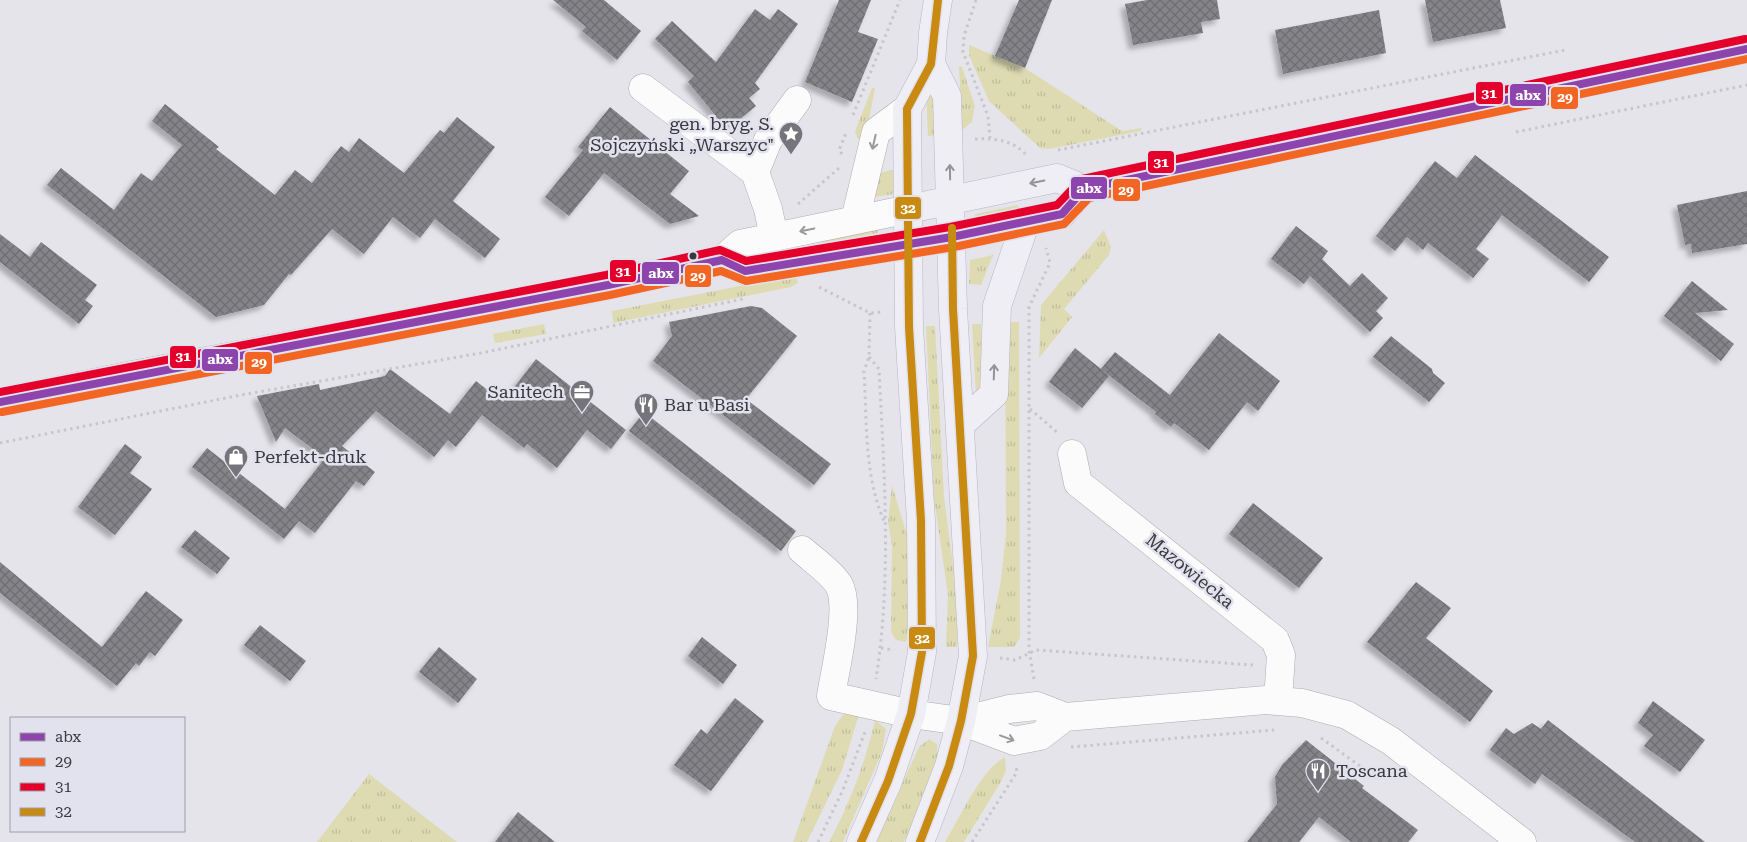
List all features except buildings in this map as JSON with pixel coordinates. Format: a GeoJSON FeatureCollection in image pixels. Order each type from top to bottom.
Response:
{"type":"FeatureCollection","features":[{"type":"Feature","properties":{"kind":"main road"},"geometry":{"type":"LineString","coordinates":[[861,842],[888,781],[911,714],[922,652],[921,521],[909,327],[910,244],[907,109],[932,64],[938,0]]}},
{"type":"Feature","properties":{"kind":"main road"},"geometry":{"type":"LineString","coordinates":[[909,209],[1057,178],[1084,189],[1747,48]]}},
{"type":"Feature","properties":{"kind":"main road"},"geometry":{"type":"LineString","coordinates":[[920,842],[949,766],[961,721],[973,656],[953,308],[947,96],[932,64]]}},
{"type":"Feature","properties":{"kind":"main road"},"geometry":{"type":"LineString","coordinates":[[910,244],[1062,214],[1084,189]]}},
{"type":"Feature","properties":{"kind":"main road"},"geometry":{"type":"LineString","coordinates":[[961,424],[994,394],[997,306],[1026,221]]}},
{"type":"Feature","properties":{"kind":"street"},"geometry":{"type":"LineString","coordinates":[[643,88],[755,172],[768,209],[774,237]]}},
{"type":"Feature","properties":{"kind":"street"},"geometry":{"type":"LineString","coordinates":[[755,172],[768,140],[797,100]]}},
{"type":"Feature","properties":{"kind":"street"},"geometry":{"type":"LineString","coordinates":[[855,220],[876,132],[907,109]]}},
{"type":"Feature","properties":{"kind":"street"},"geometry":{"type":"LineString","coordinates":[[0,402],[608,285],[722,260],[740,244],[909,209]]}},
{"type":"Feature","properties":{"kind":"street"},"geometry":{"type":"LineString","coordinates":[[722,260],[745,271],[910,244]]}},
{"type":"Feature","properties":{"kind":"street","name":"Mazowiecka"},"geometry":{"type":"LineString","coordinates":[[1072,454],[1078,482],[1275,640],[1281,655],[1278,701]]}},
{"type":"Feature","properties":{"kind":"street"},"geometry":{"type":"LineString","coordinates":[[802,550],[838,583],[843,593],[843,618],[831,696],[911,714],[961,721],[1014,741],[1040,736],[1065,717]]}},
{"type":"Feature","properties":{"kind":"street"},"geometry":{"type":"LineString","coordinates":[[961,721],[1009,709],[1037,706],[1065,717],[1266,700],[1302,704],[1347,715],[1391,741],[1522,842]]}},
{"type":"Feature","properties":{"kind":"path"},"geometry":{"type":"LineString","coordinates":[[850,123],[900,0]]}},
{"type":"Feature","properties":{"kind":"path"},"geometry":{"type":"LineString","coordinates":[[976,0],[964,36],[962,52],[988,116],[990,138]]}},
{"type":"Feature","properties":{"kind":"path"},"geometry":{"type":"LineString","coordinates":[[1055,150],[1565,50]]}},
{"type":"Feature","properties":{"kind":"path"},"geometry":{"type":"LineString","coordinates":[[1516,132],[1747,85]]}},
{"type":"Feature","properties":{"kind":"path"},"geometry":{"type":"LineString","coordinates":[[844,158],[839,150],[846,132]]}},
{"type":"Feature","properties":{"kind":"path"},"geometry":{"type":"LineString","coordinates":[[971,140],[990,138],[1014,144],[1028,156],[1037,154]]}},
{"type":"Feature","properties":{"kind":"path"},"geometry":{"type":"LineString","coordinates":[[798,208],[797,202],[844,164]]}},
{"type":"Feature","properties":{"kind":"path"},"geometry":{"type":"LineString","coordinates":[[1030,653],[1029,307],[1050,263],[1046,247]]}},
{"type":"Feature","properties":{"kind":"path"},"geometry":{"type":"LineString","coordinates":[[813,284],[870,313],[882,312]]}},
{"type":"Feature","properties":{"kind":"path"},"geometry":{"type":"LineString","coordinates":[[0,442],[241,395],[481,353],[750,298]]}},
{"type":"Feature","properties":{"kind":"path"},"geometry":{"type":"LineString","coordinates":[[870,313],[869,357],[864,371],[871,480],[876,502],[884,522]]}},
{"type":"Feature","properties":{"kind":"path"},"geometry":{"type":"LineString","coordinates":[[869,357],[879,368],[886,504],[881,648],[874,687]]}},
{"type":"Feature","properties":{"kind":"path"},"geometry":{"type":"LineString","coordinates":[[1030,409],[1063,437],[1072,454]]}},
{"type":"Feature","properties":{"kind":"path"},"geometry":{"type":"LineString","coordinates":[[997,658],[1015,660],[1036,650],[1281,668]]}},
{"type":"Feature","properties":{"kind":"path"},"geometry":{"type":"LineString","coordinates":[[818,842],[842,792],[866,727]]}},
{"type":"Feature","properties":{"kind":"path"},"geometry":{"type":"LineString","coordinates":[[972,842],[1016,772],[1014,741]]}},
{"type":"Feature","properties":{"kind":"green space"},"geometry":{"type":"Polygon","coordinates":[[[969,45],[1025,68],[1122,131],[1142,128],[1141,131],[1049,149],[1040,148],[989,101],[969,55],[969,45]]]}},
{"type":"Feature","properties":{"kind":"green space"},"geometry":{"type":"Polygon","coordinates":[[[959,66],[962,67],[975,106],[972,122],[962,130],[959,66]]]}},
{"type":"Feature","properties":{"kind":"green space"},"geometry":{"type":"Polygon","coordinates":[[[931,79],[939,135],[928,136],[926,91],[931,79]]]}},
{"type":"Feature","properties":{"kind":"green space"},"geometry":{"type":"Polygon","coordinates":[[[872,88],[875,88],[865,141],[857,138],[855,131],[872,88]]]}},
{"type":"Feature","properties":{"kind":"green space"},"geometry":{"type":"Polygon","coordinates":[[[893,170],[894,194],[873,197],[878,173],[893,170]]]}},
{"type":"Feature","properties":{"kind":"green space"},"geometry":{"type":"Polygon","coordinates":[[[1018,205],[1020,214],[976,223],[975,214],[1018,205]]]}},
{"type":"Feature","properties":{"kind":"green space"},"geometry":{"type":"Polygon","coordinates":[[[877,224],[878,233],[822,243],[820,236],[877,224]]]}},
{"type":"Feature","properties":{"kind":"green space"},"geometry":{"type":"Polygon","coordinates":[[[1104,230],[1111,247],[1109,255],[1064,309],[1072,317],[1039,358],[1041,305],[1104,230]]]}},
{"type":"Feature","properties":{"kind":"green space"},"geometry":{"type":"Polygon","coordinates":[[[993,255],[981,285],[969,284],[970,260],[993,255]]]}},
{"type":"Feature","properties":{"kind":"green space"},"geometry":{"type":"Polygon","coordinates":[[[796,275],[798,283],[791,287],[613,323],[612,311],[796,275]]]}},
{"type":"Feature","properties":{"kind":"green space"},"geometry":{"type":"Polygon","coordinates":[[[1005,322],[1019,322],[1020,638],[1014,647],[988,647],[1001,580],[1006,533],[1005,322]]]}},
{"type":"Feature","properties":{"kind":"green space"},"geometry":{"type":"Polygon","coordinates":[[[544,324],[546,334],[495,343],[493,334],[544,324]]]}},
{"type":"Feature","properties":{"kind":"green space"},"geometry":{"type":"Polygon","coordinates":[[[972,324],[981,324],[982,395],[976,395],[972,324]]]}},
{"type":"Feature","properties":{"kind":"green space"},"geometry":{"type":"Polygon","coordinates":[[[926,326],[935,326],[944,497],[959,609],[957,647],[946,647],[948,595],[934,498],[926,326]]]}},
{"type":"Feature","properties":{"kind":"green space"},"geometry":{"type":"Polygon","coordinates":[[[892,485],[909,542],[907,639],[905,642],[896,640],[891,632],[892,546],[888,522],[892,485]]]}},
{"type":"Feature","properties":{"kind":"green space"},"geometry":{"type":"Polygon","coordinates":[[[849,713],[859,714],[842,770],[807,842],[793,842],[835,726],[843,715],[849,713]]]}},
{"type":"Feature","properties":{"kind":"green space"},"geometry":{"type":"Polygon","coordinates":[[[875,720],[886,729],[882,752],[843,842],[829,842],[844,813],[856,782],[867,752],[875,720]]]}},
{"type":"Feature","properties":{"kind":"green space"},"geometry":{"type":"Polygon","coordinates":[[[929,739],[937,744],[938,763],[904,842],[876,842],[919,747],[929,739]]]}},
{"type":"Feature","properties":{"kind":"green space"},"geometry":{"type":"Polygon","coordinates":[[[1005,757],[1006,770],[1002,780],[964,842],[945,842],[979,783],[996,763],[1005,757]]]}},
{"type":"Feature","properties":{"kind":"green space"},"geometry":{"type":"Polygon","coordinates":[[[369,774],[457,842],[317,842],[369,774]]]}},
{"type":"Feature","properties":{"kind":"transit line","name":"32"},"geometry":{"type":"LineString","coordinates":[[861,842],[888,781],[911,714],[922,652],[921,521],[909,327],[907,109],[931,64],[938,0]]}},
{"type":"Feature","properties":{"kind":"transit line","name":"31"},"geometry":{"type":"LineString","coordinates":[[0,392],[606,275],[720,250],[746,261],[950,227],[1057,205],[1082,179],[1745,39]]}},
{"type":"Feature","properties":{"kind":"transit line","name":"abx"},"geometry":{"type":"LineString","coordinates":[[0,402],[608,285],[722,260],[745,271],[952,237],[1062,214],[1084,189],[1747,49]]}},
{"type":"Feature","properties":{"kind":"transit line","name":"29"},"geometry":{"type":"LineString","coordinates":[[2,412],[610,295],[721,271],[746,281],[954,247],[1064,224],[1089,198],[1747,59]]}},
{"type":"Feature","properties":{"kind":"transit line","name":"32"},"geometry":{"type":"LineString","coordinates":[[920,842],[949,766],[961,721],[973,656],[953,309],[952,228]]}},
{"type":"Feature","properties":{"kind":"place","name":"gen. bryg. S. Sojczyński „Warszyc\""},"geometry":{"type":"Point","coordinates":[791,155]}},
{"type":"Feature","properties":{"kind":"place","name":"Sanitech"},"geometry":{"type":"Point","coordinates":[582,413]}},
{"type":"Feature","properties":{"kind":"place","name":"Bar u Basi"},"geometry":{"type":"Point","coordinates":[646,426]}},
{"type":"Feature","properties":{"kind":"place","name":"Perfekt-druk"},"geometry":{"type":"Point","coordinates":[236,478]}},
{"type":"Feature","properties":{"kind":"place","name":"Toscana"},"geometry":{"type":"Point","coordinates":[1318,792]}}]}
